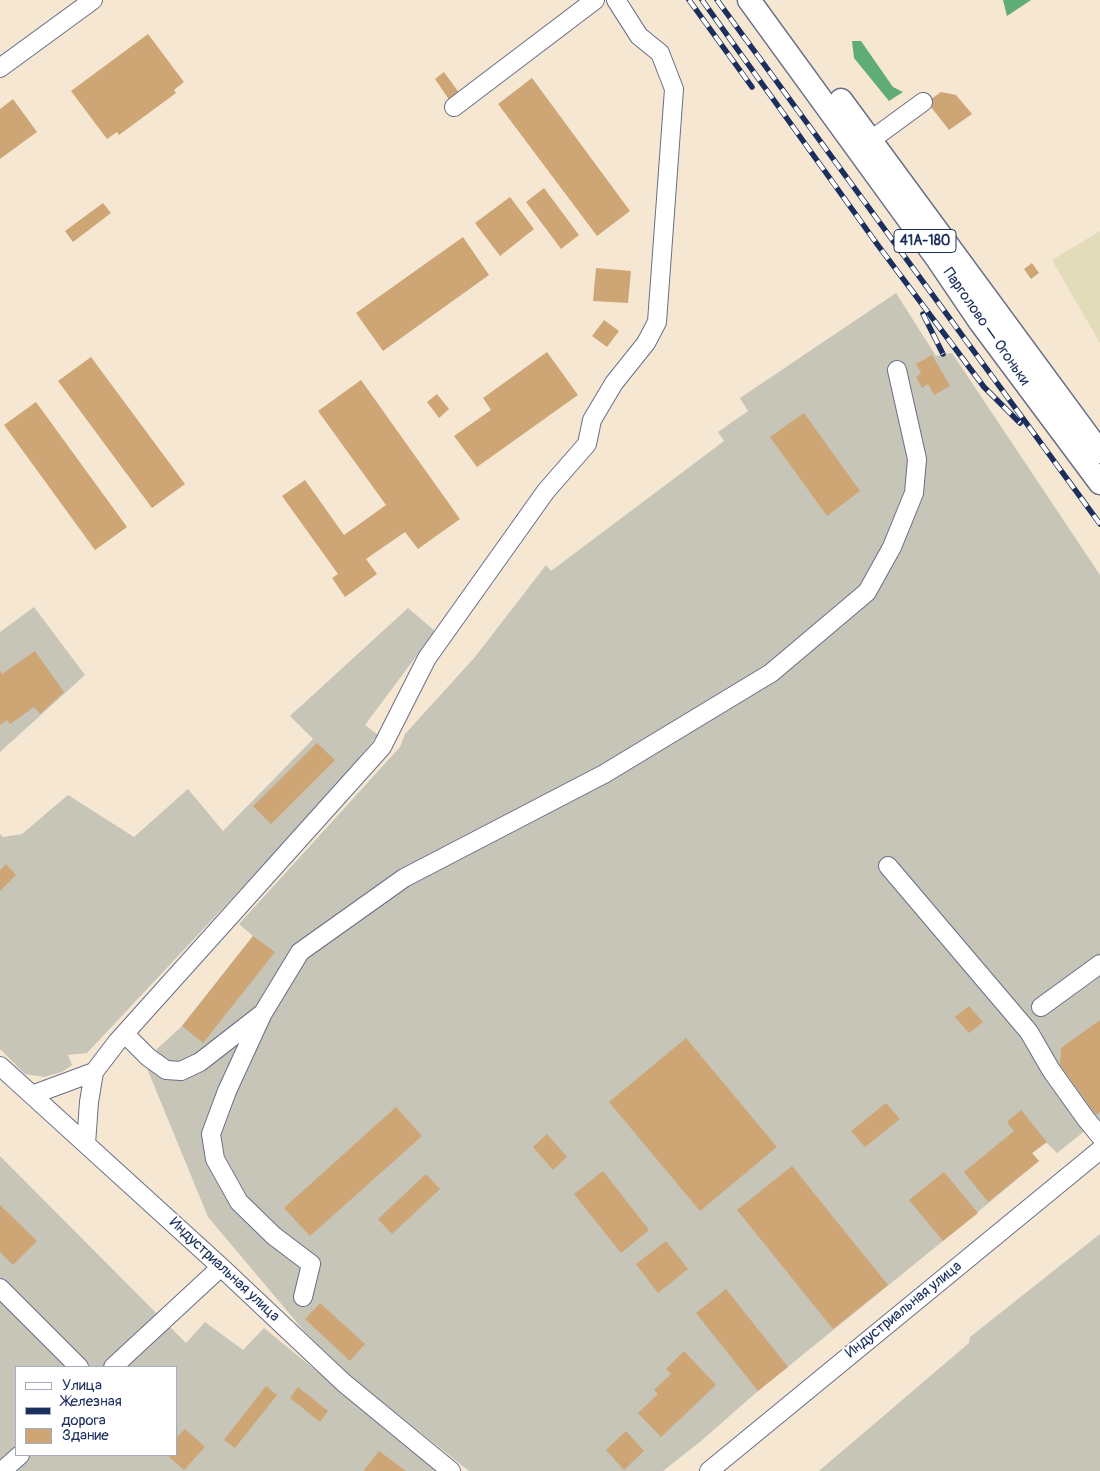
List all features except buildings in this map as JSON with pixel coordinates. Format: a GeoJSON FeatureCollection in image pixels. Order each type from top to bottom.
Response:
{"type":"FeatureCollection","features":[{"type":"Feature","properties":{"kind":"main road","name":"Парголово — Огоньки"},"geometry":{"type":"LineString","coordinates":[[748,0],[938,260],[980,322],[1100,483]]}},
{"type":"Feature","properties":{"kind":"main road","name":"Парголово — Огоньки"},"geometry":{"type":"LineString","coordinates":[[768,0],[1100,452]]}},
{"type":"Feature","properties":{"kind":"street"},"geometry":{"type":"LineString","coordinates":[[0,68],[93,0]]}},
{"type":"Feature","properties":{"kind":"street"},"geometry":{"type":"LineString","coordinates":[[454,107],[595,0]]}},
{"type":"Feature","properties":{"kind":"street"},"geometry":{"type":"LineString","coordinates":[[86,1144],[89,1102],[94,1072],[124,1034],[382,747],[427,658],[546,491],[587,444],[592,420],[614,383],[646,343],[657,322],[674,89],[660,53],[639,36],[616,0]]}},
{"type":"Feature","properties":{"kind":"street"},"geometry":{"type":"LineString","coordinates":[[871,140],[922,102]]}},
{"type":"Feature","properties":{"kind":"street"},"geometry":{"type":"LineString","coordinates":[[303,1297],[311,1264],[274,1236],[239,1202],[215,1159],[211,1134],[227,1091],[263,1013],[300,952],[404,878],[604,774],[771,673],[866,592],[892,548],[914,493],[917,458],[897,370]]}},
{"type":"Feature","properties":{"kind":"street"},"geometry":{"type":"LineString","coordinates":[[888,866],[1029,1032],[1051,1070],[1100,1136]]}},
{"type":"Feature","properties":{"kind":"street"},"geometry":{"type":"LineString","coordinates":[[1042,1007],[1100,964]]}},
{"type":"Feature","properties":{"kind":"street"},"geometry":{"type":"LineString","coordinates":[[124,1034],[148,1057],[166,1070],[181,1072],[200,1062],[263,1013]]}},
{"type":"Feature","properties":{"kind":"street","name":"Индустриальная улица"},"geometry":{"type":"LineString","coordinates":[[0,1066],[221,1266],[344,1383],[451,1471]]}},
{"type":"Feature","properties":{"kind":"street"},"geometry":{"type":"LineString","coordinates":[[32,1095],[94,1072]]}},
{"type":"Feature","properties":{"kind":"street","name":"Индустриальная улица"},"geometry":{"type":"LineString","coordinates":[[710,1471],[1100,1150]]}},
{"type":"Feature","properties":{"kind":"street"},"geometry":{"type":"LineString","coordinates":[[114,1366],[221,1266]]}},
{"type":"Feature","properties":{"kind":"street"},"geometry":{"type":"LineString","coordinates":[[0,1288],[78,1366]]}},
{"type":"Feature","properties":{"kind":"street"},"geometry":{"type":"LineString","coordinates":[[2,1471],[19,1456]]}},
{"type":"Feature","properties":{"kind":"shaded area"},"geometry":{"type":"Polygon","coordinates":[[[1100,231],[1100,343],[1052,260],[1100,231]]]}},
{"type":"Feature","properties":{"kind":"shaded area"},"geometry":{"type":"Polygon","coordinates":[[[896,293],[936,356],[952,353],[1100,575],[1100,1119],[1057,1153],[1046,1142],[1032,1153],[1039,1161],[663,1471],[469,1471],[358,1383],[304,1331],[208,1217],[144,1061],[182,1026],[253,936],[239,924],[400,747],[405,734],[475,657],[546,565],[551,571],[724,441],[718,432],[748,411],[740,398],[896,293]]]}},
{"type":"Feature","properties":{"kind":"shaded area"},"geometry":{"type":"Polygon","coordinates":[[[34,607],[85,675],[0,752],[0,632],[34,607]]]}},
{"type":"Feature","properties":{"kind":"shaded area"},"geometry":{"type":"Polygon","coordinates":[[[408,608],[435,631],[365,725],[378,735],[315,810],[87,1053],[68,1055],[72,1065],[62,1072],[44,1077],[25,1074],[0,1049],[0,834],[3,837],[22,834],[68,795],[134,837],[188,789],[223,831],[313,739],[290,716],[408,608]]]}},
{"type":"Feature","properties":{"kind":"shaded area"},"geometry":{"type":"Polygon","coordinates":[[[0,1156],[186,1343],[205,1322],[243,1350],[264,1328],[439,1471],[0,1471],[0,1156]]]}},
{"type":"Feature","properties":{"kind":"shaded area"},"geometry":{"type":"Polygon","coordinates":[[[1100,1234],[1100,1471],[819,1471],[969,1343],[970,1337],[1100,1234]]]}},
{"type":"Feature","properties":{"kind":"green space"},"geometry":{"type":"Polygon","coordinates":[[[1003,0],[1031,0],[1007,16],[1003,0]]]}},
{"type":"Feature","properties":{"kind":"green space"},"geometry":{"type":"Polygon","coordinates":[[[852,41],[861,41],[893,87],[903,92],[889,101],[854,58],[852,41]]]}},
{"type":"Feature","properties":{"kind":"railway"},"geometry":{"type":"LineString","coordinates":[[689,0],[752,87]]}},
{"type":"Feature","properties":{"kind":"railway"},"geometry":{"type":"LineString","coordinates":[[702,0],[877,244],[984,387],[1020,423]]}},
{"type":"Feature","properties":{"kind":"railway"},"geometry":{"type":"LineString","coordinates":[[717,0],[1100,524]]}},
{"type":"Feature","properties":{"kind":"railway"},"geometry":{"type":"LineString","coordinates":[[923,314],[943,354]]}}]}
